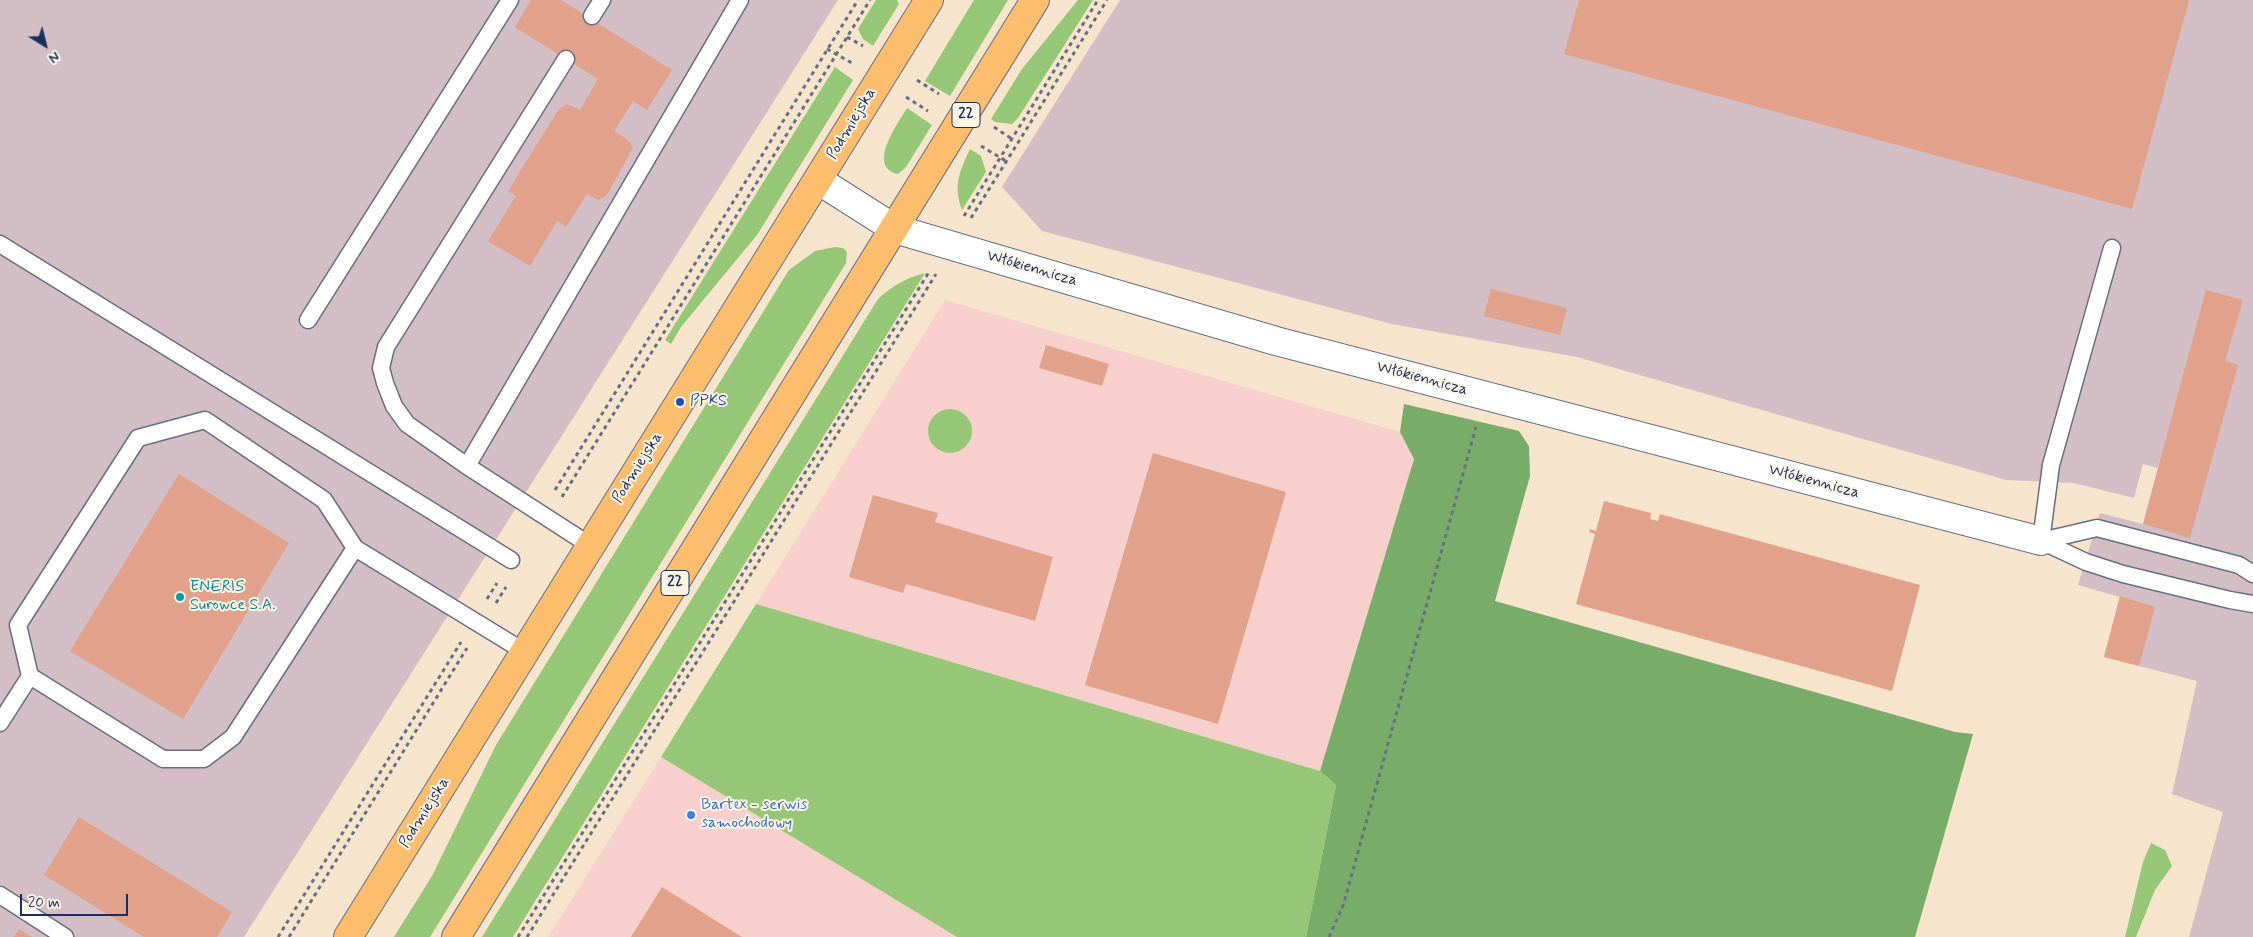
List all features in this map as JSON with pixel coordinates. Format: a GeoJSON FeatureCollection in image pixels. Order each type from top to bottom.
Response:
{"type":"FeatureCollection","features":[{"type":"Feature","properties":{"kind":"main road","name":"Podmiejska"},"geometry":{"type":"LineString","coordinates":[[348,937],[929,0]]}},
{"type":"Feature","properties":{"kind":"main road","name":"22"},"geometry":{"type":"LineString","coordinates":[[456,937],[962,121],[1035,0]]}},
{"type":"Feature","properties":{"kind":"street","name":"Włókiennicza"},"geometry":{"type":"LineString","coordinates":[[818,180],[895,229],[1276,341],[2041,541]]}},
{"type":"Feature","properties":{"kind":"lane"},"geometry":{"type":"LineString","coordinates":[[308,320],[510,0]]}},
{"type":"Feature","properties":{"kind":"lane"},"geometry":{"type":"LineString","coordinates":[[592,16],[602,0]]}},
{"type":"Feature","properties":{"kind":"lane"},"geometry":{"type":"LineString","coordinates":[[467,466],[740,0]]}},
{"type":"Feature","properties":{"kind":"lane"},"geometry":{"type":"LineString","coordinates":[[566,59],[386,347],[381,368],[394,406],[407,424],[467,466],[591,546]]}},
{"type":"Feature","properties":{"kind":"lane"},"geometry":{"type":"LineString","coordinates":[[0,244],[511,560]]}},
{"type":"Feature","properties":{"kind":"lane"},"geometry":{"type":"LineString","coordinates":[[2041,541],[2051,465],[2112,248]]}},
{"type":"Feature","properties":{"kind":"lane"},"geometry":{"type":"LineString","coordinates":[[355,548],[233,738],[204,759],[162,759],[30,676],[18,625],[138,438],[205,420],[324,500],[355,548],[525,652]]}},
{"type":"Feature","properties":{"kind":"lane","name":"Włókiennicza"},"geometry":{"type":"LineString","coordinates":[[2041,541],[2097,528],[2239,565],[2253,574]]}},
{"type":"Feature","properties":{"kind":"lane","name":"Włókiennicza"},"geometry":{"type":"LineString","coordinates":[[2041,541],[2086,562],[2123,574],[2253,604]]}},
{"type":"Feature","properties":{"kind":"lane"},"geometry":{"type":"LineString","coordinates":[[0,723],[30,676]]}},
{"type":"Feature","properties":{"kind":"lane"},"geometry":{"type":"LineString","coordinates":[[0,895],[66,937]]}},
{"type":"Feature","properties":{"kind":"path"},"geometry":{"type":"LineString","coordinates":[[544,516],[858,0]]}},
{"type":"Feature","properties":{"kind":"path"},"geometry":{"type":"LineString","coordinates":[[544,516],[870,0]]}},
{"type":"Feature","properties":{"kind":"path"},"geometry":{"type":"LineString","coordinates":[[528,937],[950,245],[1000,158],[1098,0]]}},
{"type":"Feature","properties":{"kind":"path"},"geometry":{"type":"LineString","coordinates":[[518,937],[950,245],[1006,162],[1107,0]]}},
{"type":"Feature","properties":{"kind":"path"},"geometry":{"type":"LineString","coordinates":[[847,37],[884,71],[962,121],[1006,162]]}},
{"type":"Feature","properties":{"kind":"path"},"geometry":{"type":"LineString","coordinates":[[827,49],[884,71],[962,121],[1012,139]]}},
{"type":"Feature","properties":{"kind":"path"},"geometry":{"type":"LineString","coordinates":[[1329,937],[1343,906],[1485,395]]}},
{"type":"Feature","properties":{"kind":"path"},"geometry":{"type":"LineString","coordinates":[[288,937],[478,623],[511,560]]}},
{"type":"Feature","properties":{"kind":"path"},"geometry":{"type":"LineString","coordinates":[[278,937],[478,623],[507,584]]}},
{"type":"Feature","properties":{"kind":"shaded area"},"geometry":{"type":"Polygon","coordinates":[[[0,0],[838,0],[244,937],[0,937],[0,0]]]}},
{"type":"Feature","properties":{"kind":"shaded area"},"geometry":{"type":"Polygon","coordinates":[[[1120,0],[2253,0],[2253,937],[2189,937],[2223,812],[2172,794],[2197,681],[2104,657],[2120,597],[2078,585],[2100,513],[2143,524],[2158,468],[2143,464],[2134,498],[2074,483],[2006,480],[1577,357],[1392,324],[1042,231],[1002,187],[1120,0]]]}},
{"type":"Feature","properties":{"kind":"shaded area"},"geometry":{"type":"Polygon","coordinates":[[[945,300],[1400,432],[1414,459],[1320,771],[756,604],[945,300]]]}},
{"type":"Feature","properties":{"kind":"shaded area","name":"Bartex - serwis samochodowy"},"geometry":{"type":"Polygon","coordinates":[[[661,757],[957,937],[548,937],[661,757]]]}},
{"type":"Feature","properties":{"kind":"green space"},"geometry":{"type":"Polygon","coordinates":[[[876,0],[897,0],[899,4],[873,46],[863,39],[858,29],[876,0]]]}},
{"type":"Feature","properties":{"kind":"green space"},"geometry":{"type":"Polygon","coordinates":[[[974,0],[1008,0],[950,96],[925,81],[974,0]]]}},
{"type":"Feature","properties":{"kind":"green space"},"geometry":{"type":"Polygon","coordinates":[[[1078,0],[1093,0],[1018,118],[1012,124],[995,122],[991,119],[1022,69],[1078,0]]]}},
{"type":"Feature","properties":{"kind":"green space"},"geometry":{"type":"Polygon","coordinates":[[[835,67],[853,80],[757,235],[681,327],[671,344],[665,340],[835,67]]]}},
{"type":"Feature","properties":{"kind":"green space"},"geometry":{"type":"Polygon","coordinates":[[[907,108],[932,125],[906,167],[898,174],[889,170],[885,163],[884,154],[892,134],[907,108]]]}},
{"type":"Feature","properties":{"kind":"green space"},"geometry":{"type":"Polygon","coordinates":[[[970,149],[981,156],[986,172],[962,210],[959,201],[958,179],[970,149]]]}},
{"type":"Feature","properties":{"kind":"green space"},"geometry":{"type":"Polygon","coordinates":[[[835,247],[843,248],[847,252],[846,263],[430,937],[394,937],[432,876],[496,745],[789,270],[815,251],[835,247]]]}},
{"type":"Feature","properties":{"kind":"green space"},"geometry":{"type":"Polygon","coordinates":[[[925,273],[513,937],[482,937],[878,299],[900,283],[925,273]]]}},
{"type":"Feature","properties":{"kind":"green space"},"geometry":{"type":"Polygon","coordinates":[[[1404,404],[1519,431],[1529,446],[1530,476],[1495,601],[1955,732],[1973,734],[1915,937],[1306,937],[1336,785],[1320,771],[1414,459],[1400,432],[1404,404]]]}},
{"type":"Feature","properties":{"kind":"green space"},"geometry":{"type":"Polygon","coordinates":[[[946,409],[954,409],[966,415],[972,431],[966,447],[954,453],[946,453],[934,447],[928,435],[928,427],[934,415],[946,409]]]}},
{"type":"Feature","properties":{"kind":"green space"},"geometry":{"type":"Polygon","coordinates":[[[756,604],[1320,771],[1336,785],[1306,937],[957,937],[661,757],[756,604]]]}},
{"type":"Feature","properties":{"kind":"green space"},"geometry":{"type":"Polygon","coordinates":[[[2151,843],[2165,850],[2172,866],[2155,890],[2136,937],[2125,937],[2143,862],[2151,843]]]}},
{"type":"Feature","properties":{"kind":"building"},"geometry":{"type":"Polygon","coordinates":[[[531,0],[561,0],[672,70],[647,110],[633,101],[614,131],[629,141],[633,148],[606,196],[598,200],[587,194],[566,227],[557,221],[530,266],[488,241],[516,196],[508,191],[559,109],[567,104],[580,110],[598,79],[515,27],[531,0]]]}},
{"type":"Feature","properties":{"kind":"building"},"geometry":{"type":"Polygon","coordinates":[[[1579,0],[2189,0],[2132,209],[1564,54],[1579,0]]]}},
{"type":"Feature","properties":{"kind":"building"},"geometry":{"type":"Polygon","coordinates":[[[1491,289],[1567,308],[1560,335],[1484,316],[1491,289]]]}},
{"type":"Feature","properties":{"kind":"building"},"geometry":{"type":"Polygon","coordinates":[[[2206,290],[2243,300],[2225,361],[2238,365],[2190,538],[2143,524],[2206,290]]]}},
{"type":"Feature","properties":{"kind":"building"},"geometry":{"type":"Polygon","coordinates":[[[1046,345],[1109,364],[1102,386],[1039,368],[1046,345]]]}},
{"type":"Feature","properties":{"kind":"building"},"geometry":{"type":"Polygon","coordinates":[[[1153,453],[1286,492],[1218,724],[1085,685],[1153,453]]]}},
{"type":"Feature","properties":{"kind":"building","name":"ENERIS Surowce S.A."},"geometry":{"type":"Polygon","coordinates":[[[179,474],[289,543],[183,719],[70,651],[179,474]]]}},
{"type":"Feature","properties":{"kind":"building"},"geometry":{"type":"Polygon","coordinates":[[[873,495],[938,513],[935,522],[1053,557],[1035,621],[906,584],[903,593],[849,577],[873,495]]]}},
{"type":"Feature","properties":{"kind":"building"},"geometry":{"type":"Polygon","coordinates":[[[1604,501],[1651,513],[1650,519],[1658,521],[1660,514],[1920,585],[1892,691],[1576,604],[1595,534],[1589,532],[1590,529],[1596,531],[1604,501]]]}},
{"type":"Feature","properties":{"kind":"building"},"geometry":{"type":"Polygon","coordinates":[[[2120,596],[2155,607],[2139,666],[2104,657],[2120,596]]]}},
{"type":"Feature","properties":{"kind":"building"},"geometry":{"type":"Polygon","coordinates":[[[79,817],[232,912],[217,937],[144,937],[44,875],[79,817]]]}},
{"type":"Feature","properties":{"kind":"building"},"geometry":{"type":"Polygon","coordinates":[[[662,887],[742,937],[631,937],[662,887]]]}},
{"type":"Feature","properties":{"kind":"building"},"geometry":{"type":"Polygon","coordinates":[[[19,929],[32,937],[14,937],[19,929]]]}},
{"type":"Feature","properties":{"kind":"place","name":"PPKS"},"geometry":{"type":"Point","coordinates":[680,402]}},
{"type":"Feature","properties":{"kind":"place","name":"ENERIS Surowce S.A."},"geometry":{"type":"Point","coordinates":[180,597]}},
{"type":"Feature","properties":{"kind":"place","name":"Bartex - serwis samochodowy"},"geometry":{"type":"Point","coordinates":[691,815]}}]}
